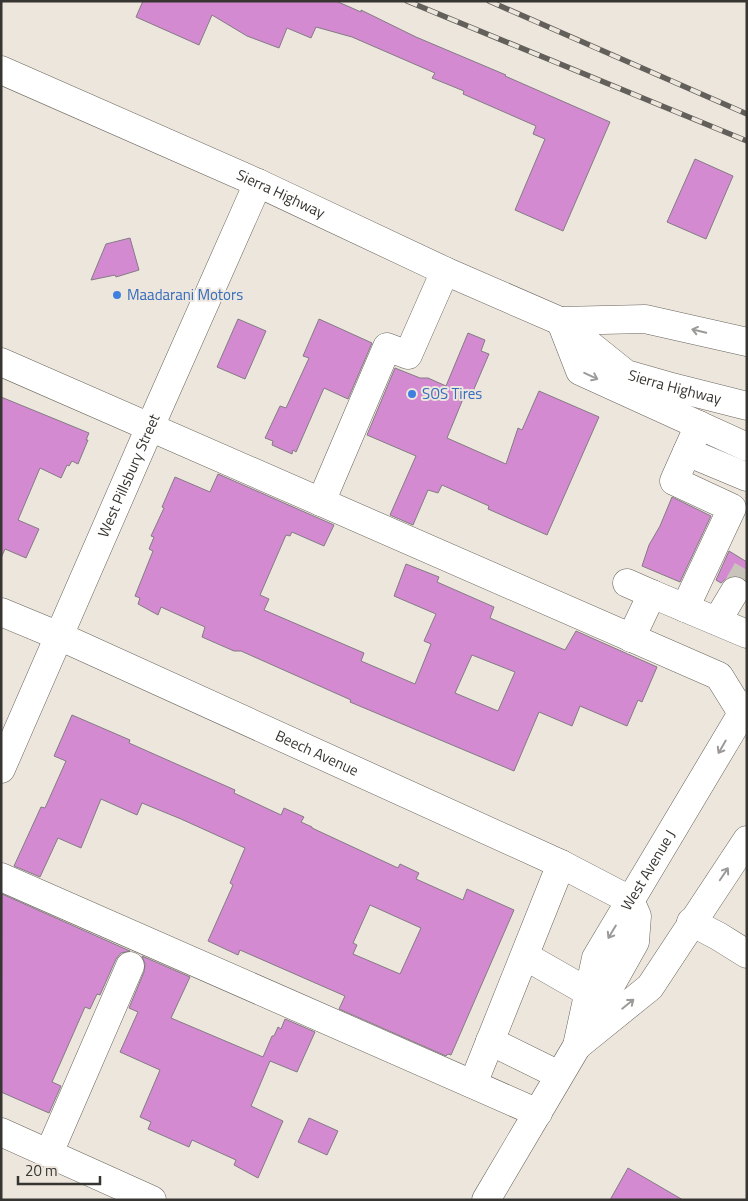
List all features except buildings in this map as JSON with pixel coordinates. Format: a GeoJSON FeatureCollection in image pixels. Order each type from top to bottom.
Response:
{"type":"FeatureCollection","features":[{"type":"Feature","properties":{"kind":"main road","name":"Sierra Highway"},"geometry":{"type":"LineString","coordinates":[[1,70],[258,183],[445,271],[560,321],[626,374],[747,406]]}},
{"type":"Feature","properties":{"kind":"main road","name":"West Pillsbury Street"},"geometry":{"type":"LineString","coordinates":[[1,769],[258,183]]}},
{"type":"Feature","properties":{"kind":"main road"},"geometry":{"type":"LineString","coordinates":[[321,502],[387,347],[408,355],[445,271]]}},
{"type":"Feature","properties":{"kind":"main road","name":"Sierra Highway"},"geometry":{"type":"LineString","coordinates":[[560,321],[645,319],[747,342]]}},
{"type":"Feature","properties":{"kind":"main road"},"geometry":{"type":"LineString","coordinates":[[560,321],[580,371],[747,447]]}},
{"type":"Feature","properties":{"kind":"main road"},"geometry":{"type":"LineString","coordinates":[[1,362],[718,676],[744,709]]}},
{"type":"Feature","properties":{"kind":"main road"},"geometry":{"type":"LineString","coordinates":[[686,608],[739,513],[674,481],[699,425]]}},
{"type":"Feature","properties":{"kind":"main road"},"geometry":{"type":"LineString","coordinates":[[687,452],[747,477]]}},
{"type":"Feature","properties":{"kind":"main road"},"geometry":{"type":"LineString","coordinates":[[627,583],[686,608],[737,625],[735,591]]}},
{"type":"Feature","properties":{"kind":"main road"},"geometry":{"type":"LineString","coordinates":[[631,638],[652,594]]}},
{"type":"Feature","properties":{"kind":"main road","name":"Beech Avenue"},"geometry":{"type":"LineString","coordinates":[[1,612],[59,636],[561,864],[630,900]]}},
{"type":"Feature","properties":{"kind":"main road","name":"West Avenue J"},"geometry":{"type":"LineString","coordinates":[[577,1046],[596,958],[744,709]]}},
{"type":"Feature","properties":{"kind":"main road","name":"West Avenue J"},"geometry":{"type":"LineString","coordinates":[[486,1200],[577,1046],[650,987],[691,922],[747,840]]}},
{"type":"Feature","properties":{"kind":"main road"},"geometry":{"type":"LineString","coordinates":[[473,1084],[561,864]]}},
{"type":"Feature","properties":{"kind":"main road"},"geometry":{"type":"LineString","coordinates":[[1,877],[538,1112]]}},
{"type":"Feature","properties":{"kind":"main road"},"geometry":{"type":"LineString","coordinates":[[577,1046],[634,942],[637,916],[630,900]]}},
{"type":"Feature","properties":{"kind":"main road"},"geometry":{"type":"LineString","coordinates":[[691,922],[747,954]]}},
{"type":"Feature","properties":{"kind":"main road"},"geometry":{"type":"LineString","coordinates":[[525,956],[588,992]]}},
{"type":"Feature","properties":{"kind":"main road"},"geometry":{"type":"LineString","coordinates":[[49,1153],[130,966]]}},
{"type":"Feature","properties":{"kind":"main road"},"geometry":{"type":"LineString","coordinates":[[490,1041],[559,1075]]}},
{"type":"Feature","properties":{"kind":"main road"},"geometry":{"type":"LineString","coordinates":[[1,1132],[152,1200]]}},
{"type":"Feature","properties":{"kind":"tunnel"},"geometry":{"type":"LineString","coordinates":[[735,591],[747,570]]}},
{"type":"Feature","properties":{"kind":"railway"},"geometry":{"type":"LineString","coordinates":[[407,1],[747,141]]}},
{"type":"Feature","properties":{"kind":"railway"},"geometry":{"type":"LineString","coordinates":[[489,1],[747,114]]}},
{"type":"Feature","properties":{"kind":"place","name":"Maadarani Motors"},"geometry":{"type":"Point","coordinates":[117,295]}},
{"type":"Feature","properties":{"kind":"place","name":"SOS Tires"},"geometry":{"type":"Point","coordinates":[412,394]}}]}
